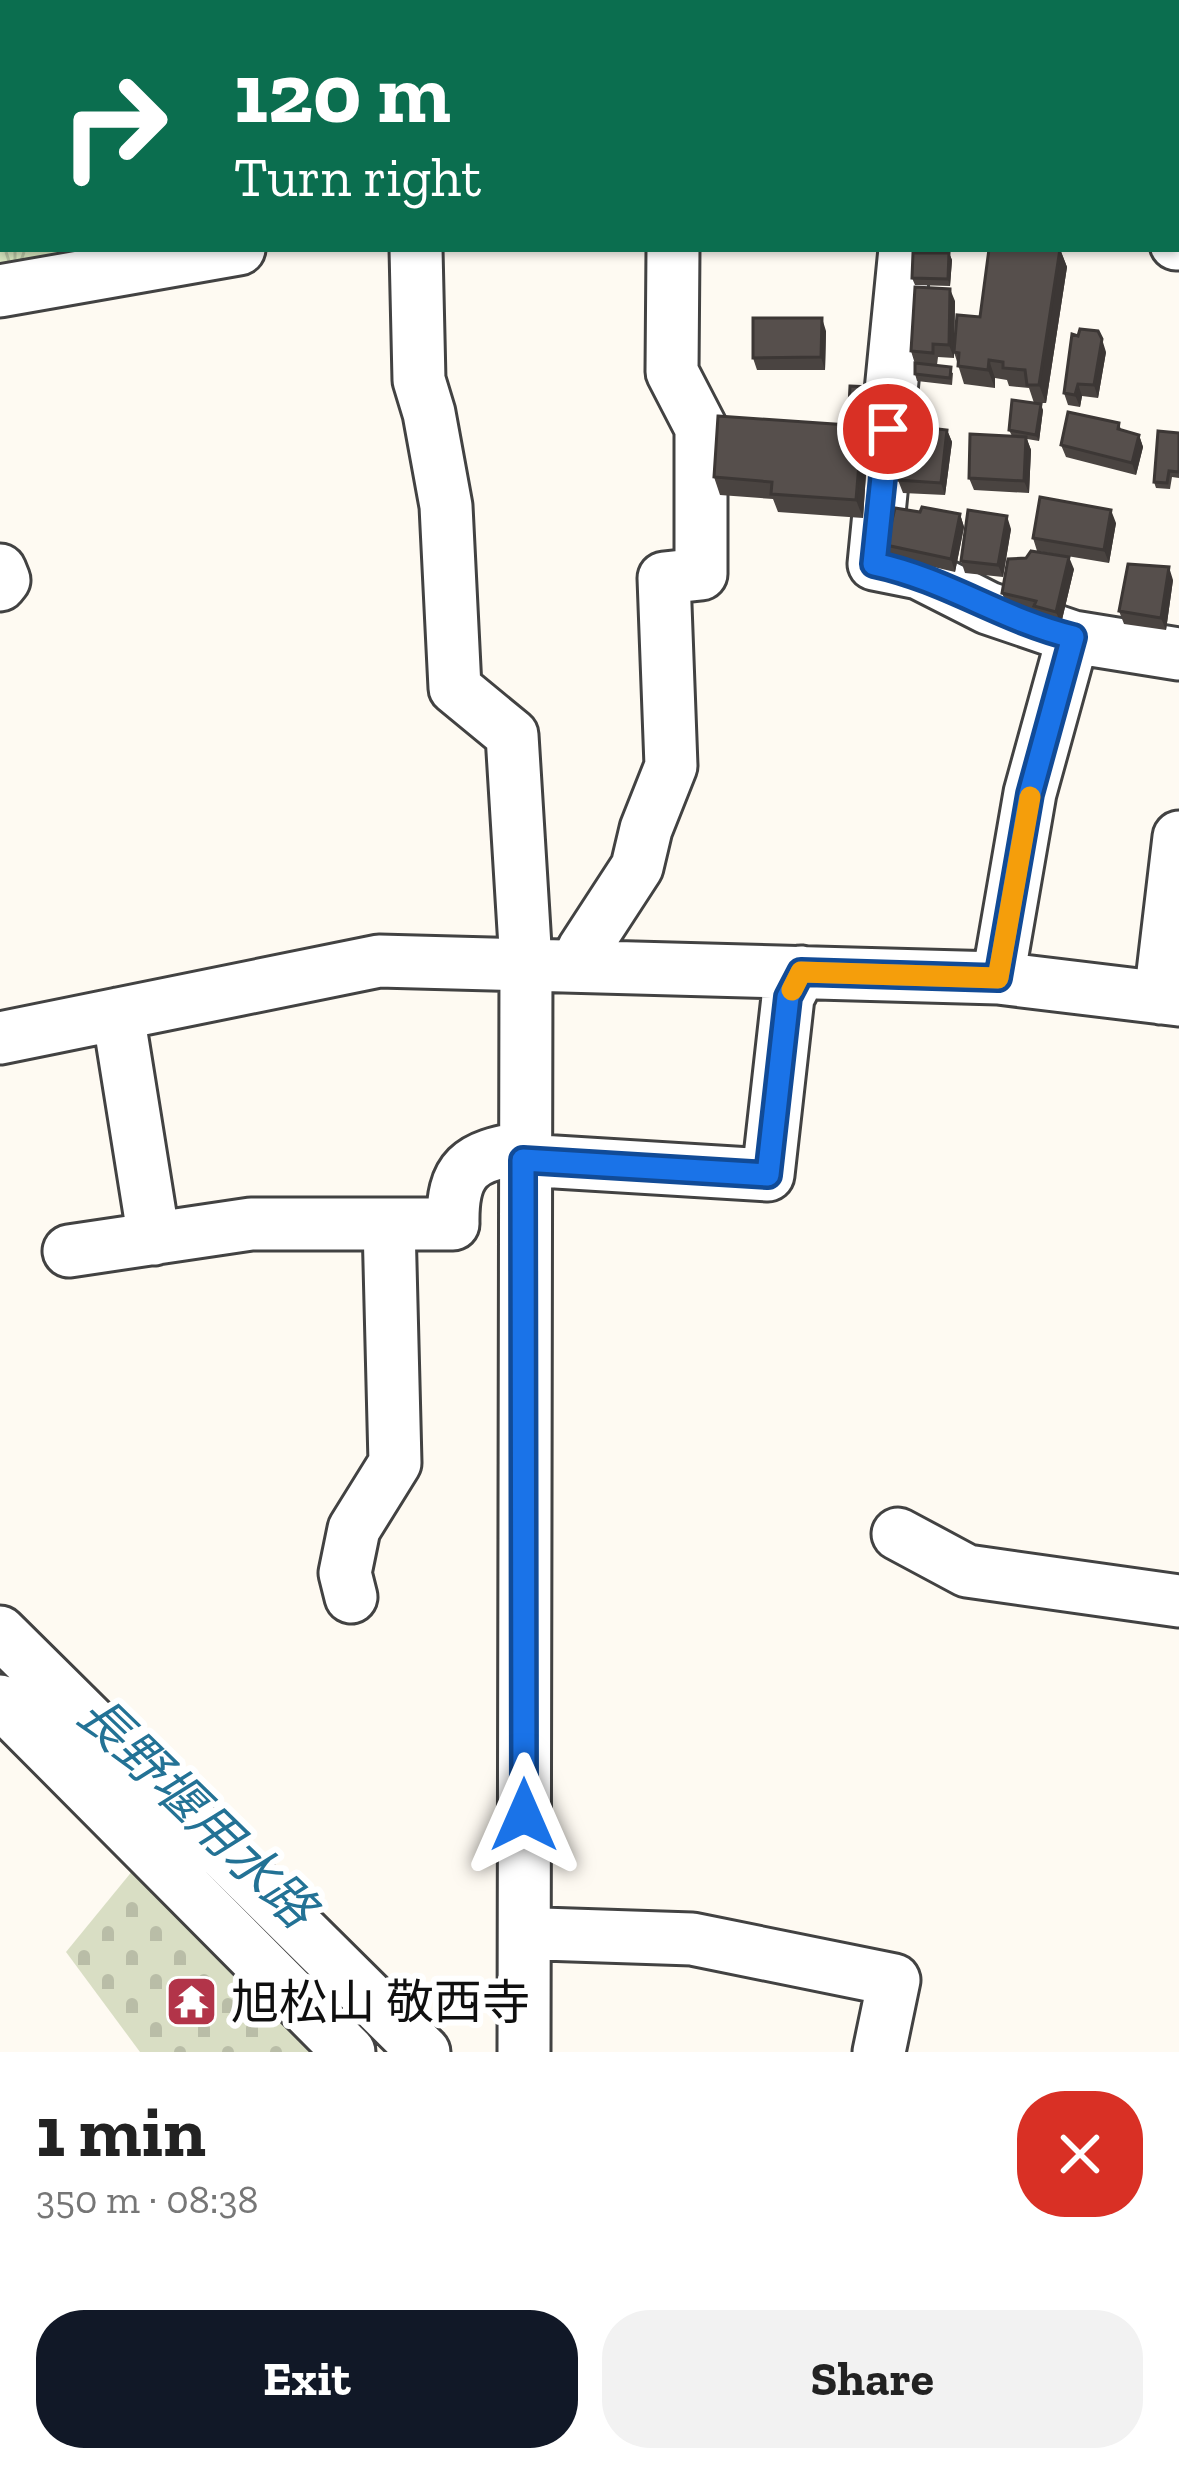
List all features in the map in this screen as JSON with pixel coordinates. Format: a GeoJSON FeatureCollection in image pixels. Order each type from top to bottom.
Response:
{"type":"FeatureCollection","features":[{"type":"Feature","properties":{"kind":"street"},"geometry":{"type":"LineString","coordinates":[[0,291],[222,252]]}},
{"type":"Feature","properties":{"kind":"street"},"geometry":{"type":"LineString","coordinates":[[416,252],[419,380],[446,506],[455,688],[512,734],[526,963],[524,2052]]}},
{"type":"Feature","properties":{"kind":"street"},"geometry":{"type":"LineString","coordinates":[[582,965],[583,950],[637,867],[671,766],[664,578],[701,574],[701,428],[672,372],[674,252]]}},
{"type":"Feature","properties":{"kind":"street"},"geometry":{"type":"LineString","coordinates":[[905,252],[874,564],[919,573],[988,608],[1073,637],[1179,654]]}},
{"type":"Feature","properties":{"kind":"street"},"geometry":{"type":"LineString","coordinates":[[0,570],[4,580],[0,586]]}},
{"type":"Feature","properties":{"kind":"street"},"geometry":{"type":"LineString","coordinates":[[998,978],[1030,794],[1073,637]]}},
{"type":"Feature","properties":{"kind":"street"},"geometry":{"type":"LineString","coordinates":[[0,1038],[379,961],[998,978],[1170,999],[1179,837]]}},
{"type":"Feature","properties":{"kind":"street"},"geometry":{"type":"LineString","coordinates":[[68,1251],[251,1225],[454,1224],[453,1191],[465,1169],[492,1153],[768,1175],[788,997],[801,972]]}},
{"type":"Feature","properties":{"kind":"street"},"geometry":{"type":"LineString","coordinates":[[118,1014],[154,1239]]}},
{"type":"Feature","properties":{"kind":"street"},"geometry":{"type":"LineString","coordinates":[[351,1597],[345,1573],[354,1529],[395,1463],[388,1224]]}},
{"type":"Feature","properties":{"kind":"street"},"geometry":{"type":"LineString","coordinates":[[898,1534],[967,1570],[1179,1601]]}},
{"type":"Feature","properties":{"kind":"street"},"geometry":{"type":"LineString","coordinates":[[0,1632],[424,2052]]}},
{"type":"Feature","properties":{"kind":"street"},"geometry":{"type":"LineString","coordinates":[[0,1701],[349,2052]]}},
{"type":"Feature","properties":{"kind":"street"},"geometry":{"type":"LineString","coordinates":[[542,1934],[692,1939],[894,1980],[879,2052]]}},
{"type":"Feature","properties":{"kind":"green space"},"geometry":{"type":"Polygon","coordinates":[[[0,252],[114,252],[0,273],[0,252]]]}},
{"type":"Feature","properties":{"kind":"green space","name":"旭松山 敬西寺"},"geometry":{"type":"Polygon","coordinates":[[[138,1864],[332,2052],[140,2052],[66,1952],[138,1864]]]}},
{"type":"Feature","properties":{"kind":"building"},"geometry":{"type":"Polygon","coordinates":[[[989,252],[1060,252],[1039,385],[1027,385],[1025,370],[1003,368],[1003,362],[989,360],[988,370],[958,366],[959,353],[954,352],[957,315],[980,317],[989,252]]]}},
{"type":"Feature","properties":{"kind":"building"},"geometry":{"type":"Polygon","coordinates":[[[913,253],[949,253],[948,279],[912,278],[913,253]]]}},
{"type":"Feature","properties":{"kind":"building"},"geometry":{"type":"Polygon","coordinates":[[[915,287],[950,289],[949,345],[933,344],[933,353],[911,351],[915,287]]]}},
{"type":"Feature","properties":{"kind":"building"},"geometry":{"type":"Polygon","coordinates":[[[753,318],[822,318],[821,357],[753,358],[753,318]]]}},
{"type":"Feature","properties":{"kind":"building"},"geometry":{"type":"Polygon","coordinates":[[[1080,329],[1098,331],[1102,339],[1094,385],[1078,384],[1075,395],[1064,393],[1072,334],[1078,336],[1080,329]]]}},
{"type":"Feature","properties":{"kind":"building"},"geometry":{"type":"Polygon","coordinates":[[[915,363],[951,367],[950,378],[915,374],[915,363]]]}},
{"type":"Feature","properties":{"kind":"building"},"geometry":{"type":"Polygon","coordinates":[[[850,386],[870,387],[869,408],[849,406],[850,386]]]}},
{"type":"Feature","properties":{"kind":"building"},"geometry":{"type":"Polygon","coordinates":[[[1012,400],[1041,404],[1036,435],[1009,430],[1012,400]]]}},
{"type":"Feature","properties":{"kind":"building"},"geometry":{"type":"Polygon","coordinates":[[[1068,412],[1119,423],[1118,429],[1139,435],[1132,463],[1061,445],[1068,412]]]}},
{"type":"Feature","properties":{"kind":"building"},"geometry":{"type":"Polygon","coordinates":[[[718,416],[862,426],[856,500],[771,494],[772,482],[714,477],[718,416]]]}},
{"type":"Feature","properties":{"kind":"building"},"geometry":{"type":"Polygon","coordinates":[[[904,425],[947,430],[941,483],[898,480],[904,425]]]}},
{"type":"Feature","properties":{"kind":"building"},"geometry":{"type":"Polygon","coordinates":[[[1158,431],[1179,433],[1179,472],[1169,471],[1167,483],[1154,482],[1158,431]]]}},
{"type":"Feature","properties":{"kind":"building"},"geometry":{"type":"Polygon","coordinates":[[[970,434],[1026,437],[1024,481],[969,478],[970,434]]]}},
{"type":"Feature","properties":{"kind":"building"},"geometry":{"type":"Polygon","coordinates":[[[1040,497],[1111,510],[1104,550],[1033,538],[1040,497]]]}},
{"type":"Feature","properties":{"kind":"building"},"geometry":{"type":"Polygon","coordinates":[[[922,507],[960,514],[951,559],[886,545],[895,508],[920,512],[922,507]]]}},
{"type":"Feature","properties":{"kind":"building"},"geometry":{"type":"Polygon","coordinates":[[[968,510],[1007,516],[998,565],[961,561],[968,510]]]}},
{"type":"Feature","properties":{"kind":"building"},"geometry":{"type":"Polygon","coordinates":[[[1031,551],[1069,557],[1056,612],[1034,606],[1036,601],[1002,593],[1008,559],[1026,558],[1031,551]]]}},
{"type":"Feature","properties":{"kind":"building"},"geometry":{"type":"Polygon","coordinates":[[[1128,564],[1169,567],[1161,618],[1119,611],[1128,564]]]}},
{"type":"Feature","properties":{"kind":"waterway","name":"長野堰用水路"},"geometry":{"type":"LineString","coordinates":[[226,1893],[256,1921]]}},
{"type":"Feature","properties":{"kind":"slow traffic"},"geometry":{"type":"LineString","coordinates":[[792,990],[801,972],[998,978],[1030,797]]}},
{"type":"Feature","properties":{"kind":"place","name":"旭松山 敬西寺"},"geometry":{"type":"Point","coordinates":[192,2002]}},
{"type":"Feature","properties":{"kind":"route"},"geometry":{"type":"LineString","coordinates":[[524,1815],[523,1160],[768,1175],[788,997],[801,972],[998,978],[1030,794],[1073,637],[988,608],[919,573],[874,564],[888,429]]}}]}
